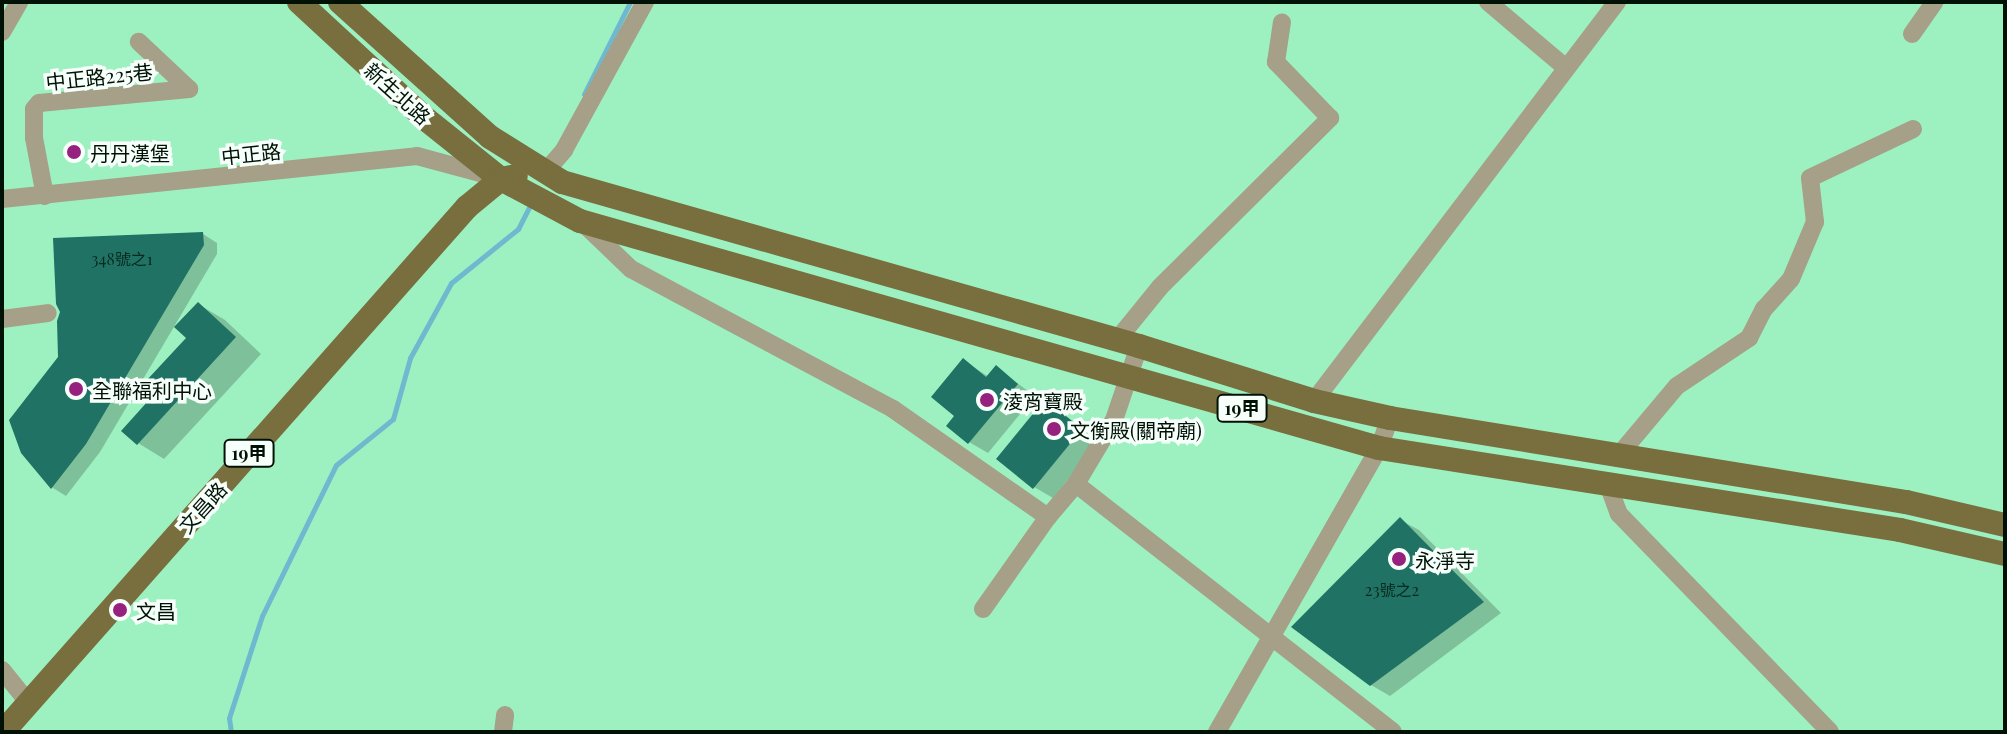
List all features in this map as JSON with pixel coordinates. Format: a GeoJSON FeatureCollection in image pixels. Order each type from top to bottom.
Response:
{"type":"FeatureCollection","features":[{"type":"Feature","properties":{"kind":"main road","name":"新生北路"},"geometry":{"type":"LineString","coordinates":[[299,2],[427,120],[501,179]]}},
{"type":"Feature","properties":{"kind":"main road","name":"新生北路"},"geometry":{"type":"LineString","coordinates":[[340,2],[490,137],[546,171]]}},
{"type":"Feature","properties":{"kind":"main road","name":"19甲"},"geometry":{"type":"LineString","coordinates":[[501,179],[546,171],[562,182],[1128,343],[1314,401],[1390,418],[1906,502],[2005,525]]}},
{"type":"Feature","properties":{"kind":"main road","name":"19甲"},"geometry":{"type":"LineString","coordinates":[[501,179],[580,221],[1379,448],[1609,487],[1900,530],[2005,554]]}},
{"type":"Feature","properties":{"kind":"main road","name":"文昌路"},"geometry":{"type":"LineString","coordinates":[[3,732],[467,207],[501,179]]}},
{"type":"Feature","properties":{"kind":"street"},"geometry":{"type":"LineString","coordinates":[[2,32],[19,2]]}},
{"type":"Feature","properties":{"kind":"street"},"geometry":{"type":"LineString","coordinates":[[546,171],[564,150],[645,2]]}},
{"type":"Feature","properties":{"kind":"street"},"geometry":{"type":"LineString","coordinates":[[1488,2],[1566,68]]}},
{"type":"Feature","properties":{"kind":"street"},"geometry":{"type":"LineString","coordinates":[[1314,401],[1617,2]]}},
{"type":"Feature","properties":{"kind":"street"},"geometry":{"type":"LineString","coordinates":[[1912,34],[1934,2]]}},
{"type":"Feature","properties":{"kind":"street"},"geometry":{"type":"LineString","coordinates":[[983,609],[1048,517],[1076,484],[1114,420],[1129,375],[1128,343],[1160,287],[1330,118],[1276,62],[1282,22]]}},
{"type":"Feature","properties":{"kind":"street","name":"中正路225巷"},"geometry":{"type":"LineString","coordinates":[[45,196],[34,138],[34,109],[39,103],[189,89],[139,42]]}},
{"type":"Feature","properties":{"kind":"street"},"geometry":{"type":"LineString","coordinates":[[1619,455],[1677,386],[1749,338],[1764,309],[1791,279],[1815,222],[1810,178],[1913,129]]}},
{"type":"Feature","properties":{"kind":"street","name":"中正路"},"geometry":{"type":"LineString","coordinates":[[2,199],[417,156],[501,179]]}},
{"type":"Feature","properties":{"kind":"street"},"geometry":{"type":"LineString","coordinates":[[580,221],[631,269],[893,409],[1048,517]]}},
{"type":"Feature","properties":{"kind":"street"},"geometry":{"type":"LineString","coordinates":[[2,319],[48,313]]}},
{"type":"Feature","properties":{"kind":"street"},"geometry":{"type":"LineString","coordinates":[[1217,732],[1379,448],[1390,418]]}},
{"type":"Feature","properties":{"kind":"street"},"geometry":{"type":"LineString","coordinates":[[1076,484],[1393,732]]}},
{"type":"Feature","properties":{"kind":"street"},"geometry":{"type":"LineString","coordinates":[[1609,487],[1619,514],[1830,732]]}},
{"type":"Feature","properties":{"kind":"street"},"geometry":{"type":"LineString","coordinates":[[2,670],[28,702]]}},
{"type":"Feature","properties":{"kind":"building","name":"全聯福利中心"},"geometry":{"type":"Polygon","coordinates":[[[203,232],[204,245],[86,444],[51,489],[21,453],[9,420],[58,357],[57,321],[60,312],[56,304],[53,238],[203,232]]]}},
{"type":"Feature","properties":{"kind":"building"},"geometry":{"type":"Polygon","coordinates":[[[198,302],[236,337],[137,445],[121,431],[157,391],[146,381],[186,338],[174,327],[198,302]]]}},
{"type":"Feature","properties":{"kind":"building"},"geometry":{"type":"Polygon","coordinates":[[[963,358],[986,377],[996,365],[1018,384],[968,444],[946,426],[954,416],[931,397],[963,358]]]}},
{"type":"Feature","properties":{"kind":"building"},"geometry":{"type":"Polygon","coordinates":[[[1045,399],[1082,429],[1033,489],[996,459],[1045,399]]]}},
{"type":"Feature","properties":{"kind":"building","name":"永淨寺"},"geometry":{"type":"Polygon","coordinates":[[[1400,517],[1484,602],[1370,686],[1291,627],[1400,517]]]}},
{"type":"Feature","properties":{"kind":"waterway"},"geometry":{"type":"LineString","coordinates":[[584,94],[630,2]]}},
{"type":"Feature","properties":{"kind":"waterway"},"geometry":{"type":"LineString","coordinates":[[231,732],[229,718],[262,616],[336,465],[393,419],[410,358],[451,283],[518,229],[530,205]]}},
{"type":"Feature","properties":{"kind":"place","name":"丹丹漢堡"},"geometry":{"type":"Point","coordinates":[74,152]}},
{"type":"Feature","properties":{"kind":"place","name":"全聯福利中心"},"geometry":{"type":"Point","coordinates":[76,389]}},
{"type":"Feature","properties":{"kind":"place","name":"淩宵寶殿"},"geometry":{"type":"Point","coordinates":[987,400]}},
{"type":"Feature","properties":{"kind":"place","name":"文衡殿(關帝廟)"},"geometry":{"type":"Point","coordinates":[1054,429]}},
{"type":"Feature","properties":{"kind":"place","name":"永淨寺"},"geometry":{"type":"Point","coordinates":[1399,559]}},
{"type":"Feature","properties":{"kind":"place","name":"文昌"},"geometry":{"type":"Point","coordinates":[120,610]}}]}
